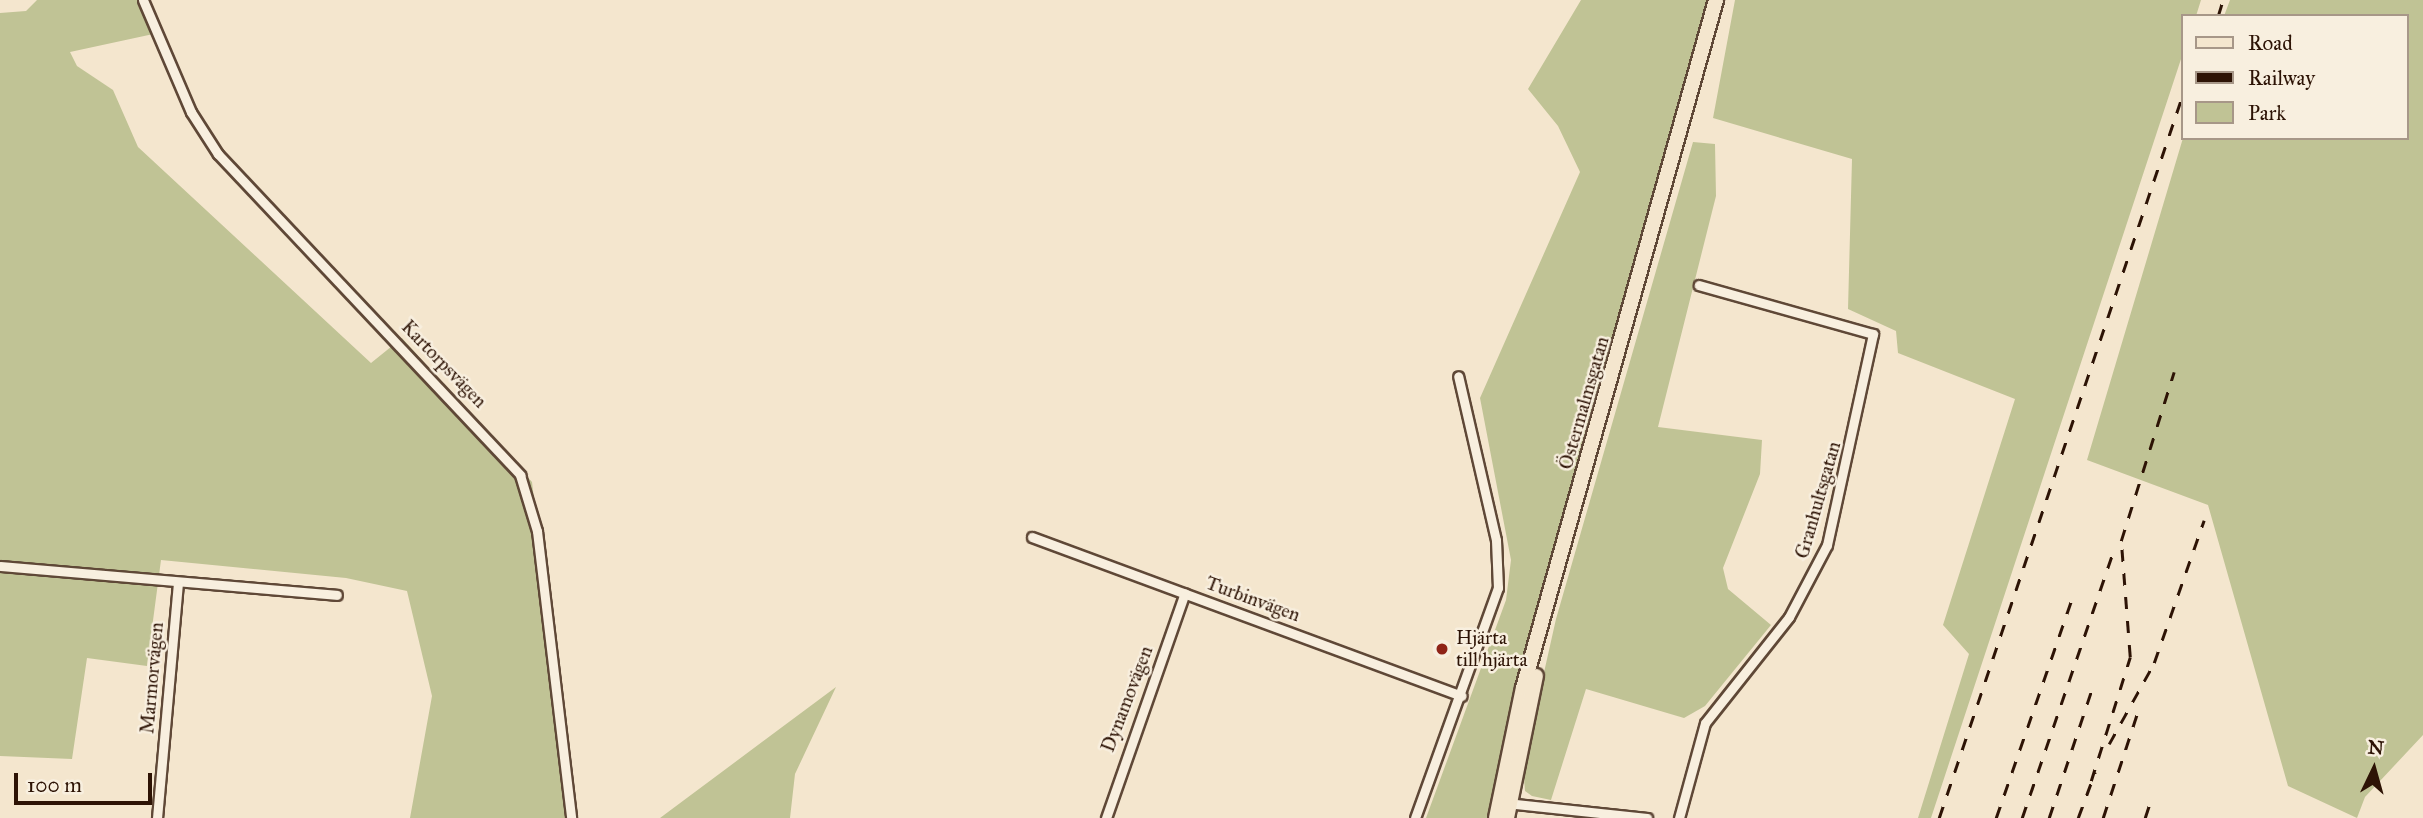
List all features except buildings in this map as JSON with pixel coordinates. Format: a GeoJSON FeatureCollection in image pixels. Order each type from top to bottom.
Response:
{"type":"FeatureCollection","features":[{"type":"Feature","properties":{"kind":"main road","name":"Östermalmsgatan"},"geometry":{"type":"LineString","coordinates":[[1505,808],[1523,688],[1716,0]]}},
{"type":"Feature","properties":{"kind":"main road","name":"Östermalmsgatan"},"geometry":{"type":"LineString","coordinates":[[1496,818],[1505,808],[1537,672],[1725,0]]}},
{"type":"Feature","properties":{"kind":"street","name":"Kartorpsvägen"},"geometry":{"type":"LineString","coordinates":[[143,0],[191,112],[218,154],[520,475],[537,531],[570,818]]}},
{"type":"Feature","properties":{"kind":"street","name":"Granhultsgatan"},"geometry":{"type":"LineString","coordinates":[[1679,818],[1705,723],[1789,617],[1827,545],[1873,334],[1699,285]]}},
{"type":"Feature","properties":{"kind":"street"},"geometry":{"type":"LineString","coordinates":[[1415,818],[1491,615],[1499,572],[1458,376]]}},
{"type":"Feature","properties":{"kind":"street","name":"Turbinvägen"},"geometry":{"type":"LineString","coordinates":[[1032,537],[1461,696]]}},
{"type":"Feature","properties":{"kind":"street"},"geometry":{"type":"LineString","coordinates":[[0,566],[337,596]]}},
{"type":"Feature","properties":{"kind":"street","name":"Marmorvägen"},"geometry":{"type":"LineString","coordinates":[[157,818],[178,583]]}},
{"type":"Feature","properties":{"kind":"street","name":"Dynamovägen"},"geometry":{"type":"LineString","coordinates":[[1106,818],[1185,593]]}},
{"type":"Feature","properties":{"kind":"street"},"geometry":{"type":"LineString","coordinates":[[1505,808],[1647,818]]}},
{"type":"Feature","properties":{"kind":"green space"},"geometry":{"type":"Polygon","coordinates":[[[37,0],[145,0],[158,33],[70,52],[77,66],[113,90],[138,147],[371,363],[402,338],[532,482],[571,818],[410,818],[432,696],[407,591],[346,578],[161,560],[147,666],[87,658],[72,759],[0,756],[0,13],[26,11],[37,0]]]}},
{"type":"Feature","properties":{"kind":"green space"},"geometry":{"type":"Polygon","coordinates":[[[1581,0],[1707,0],[1491,818],[1426,818],[1506,600],[1511,560],[1480,398],[1580,172],[1558,126],[1528,89],[1581,0]]]}},
{"type":"Feature","properties":{"kind":"green space"},"geometry":{"type":"Polygon","coordinates":[[[1735,0],[2201,0],[2197,14],[2182,14],[2182,56],[1931,818],[1918,818],[1969,654],[1943,625],[2015,399],[1898,353],[1896,331],[1848,309],[1852,159],[1713,118],[1735,0]]]}},
{"type":"Feature","properties":{"kind":"green space"},"geometry":{"type":"Polygon","coordinates":[[[2230,0],[2423,0],[2423,735],[2365,797],[2357,818],[2288,786],[2208,505],[2087,460],[2182,140],[2409,140],[2409,14],[2225,14],[2230,0]]]}},
{"type":"Feature","properties":{"kind":"green space"},"geometry":{"type":"Polygon","coordinates":[[[1693,142],[1715,144],[1716,196],[1658,427],[1762,440],[1760,474],[1723,568],[1728,589],[1771,625],[1705,706],[1684,718],[1586,689],[1551,800],[1532,796],[1525,791],[1523,766],[1556,619],[1693,142]]]}},
{"type":"Feature","properties":{"kind":"green space"},"geometry":{"type":"Polygon","coordinates":[[[836,687],[795,774],[790,818],[660,818],[836,687]]]}},
{"type":"Feature","properties":{"kind":"railway"},"geometry":{"type":"LineString","coordinates":[[2219,14],[2223,0]]}},
{"type":"Feature","properties":{"kind":"railway"},"geometry":{"type":"LineString","coordinates":[[1939,818],[2182,97]]}},
{"type":"Feature","properties":{"kind":"railway"},"geometry":{"type":"LineString","coordinates":[[2091,781],[2130,657],[2121,541],[2174,372]]}},
{"type":"Feature","properties":{"kind":"railway"},"geometry":{"type":"LineString","coordinates":[[2109,744],[2154,663],[2204,520]]}},
{"type":"Feature","properties":{"kind":"railway"},"geometry":{"type":"LineString","coordinates":[[2022,818],[2115,546]]}},
{"type":"Feature","properties":{"kind":"railway"},"geometry":{"type":"LineString","coordinates":[[1996,818],[2072,599]]}},
{"type":"Feature","properties":{"kind":"railway"},"geometry":{"type":"LineString","coordinates":[[2049,818],[2091,692]]}},
{"type":"Feature","properties":{"kind":"railway"},"geometry":{"type":"LineString","coordinates":[[2103,818],[2140,705]]}},
{"type":"Feature","properties":{"kind":"railway"},"geometry":{"type":"LineString","coordinates":[[2078,818],[2095,772]]}},
{"type":"Feature","properties":{"kind":"railway"},"geometry":{"type":"LineString","coordinates":[[2145,818],[2151,800]]}},
{"type":"Feature","properties":{"kind":"place","name":"Hjärta till hjärta"},"geometry":{"type":"Point","coordinates":[1442,649]}}]}
